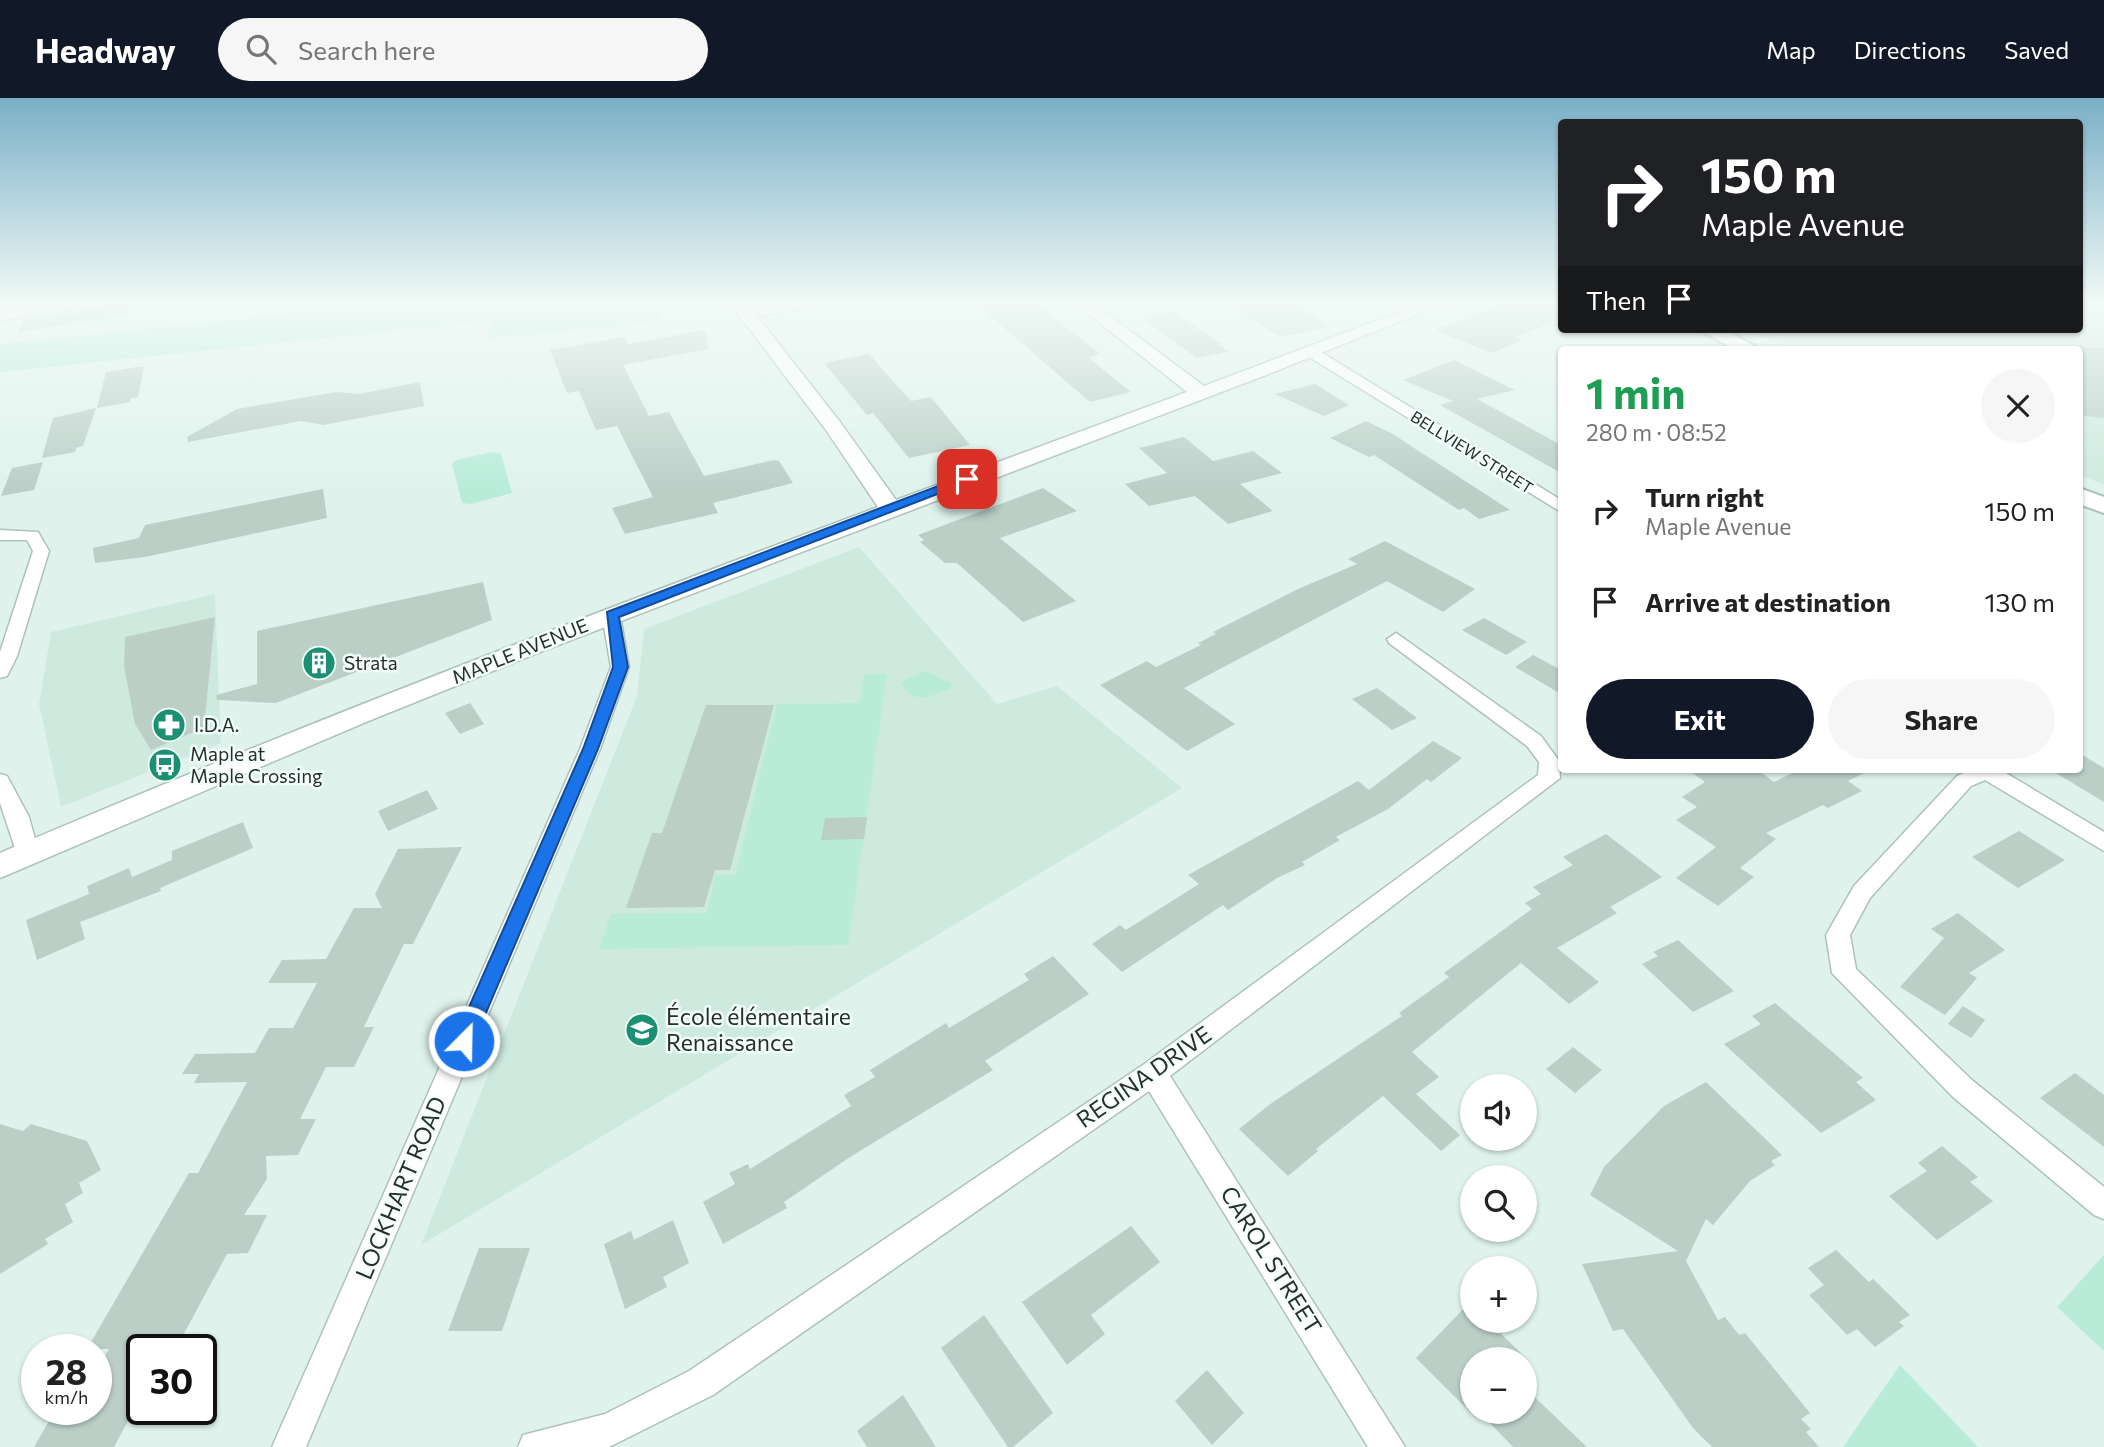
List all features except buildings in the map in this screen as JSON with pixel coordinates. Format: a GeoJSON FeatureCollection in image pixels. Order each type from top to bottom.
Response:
{"type":"FeatureCollection","features":[{"type":"Feature","properties":{"kind":"main road"},"geometry":{"type":"LineString","coordinates":[[785,365],[890,507]]}},
{"type":"Feature","properties":{"kind":"main road"},"geometry":{"type":"LineString","coordinates":[[1164,365],[1200,392]]}},
{"type":"Feature","properties":{"kind":"main road","name":"MAPLE AVENUE"},"geometry":{"type":"LineString","coordinates":[[0,866],[316,732],[611,615],[890,507],[1275,365]]}},
{"type":"Feature","properties":{"kind":"main road"},"geometry":{"type":"LineString","coordinates":[[2083,497],[2104,506]]}},
{"type":"Feature","properties":{"kind":"street","name":"BELLVIEW STREET"},"geometry":{"type":"LineString","coordinates":[[1332,365],[1558,505]]}},
{"type":"Feature","properties":{"kind":"street"},"geometry":{"type":"LineString","coordinates":[[0,535],[32,535],[41,551],[8,656],[0,672]]}},
{"type":"Feature","properties":{"kind":"street","name":"LOCKHART ROAD"},"geometry":{"type":"LineString","coordinates":[[289,1447],[590,749],[621,667],[611,615]]}},
{"type":"Feature","properties":{"kind":"street","name":"REGINA DRIVE"},"geometry":{"type":"LineString","coordinates":[[535,1447],[609,1430],[701,1383],[1153,1073],[1549,778],[1549,761],[1534,741],[1396,639]]}},
{"type":"Feature","properties":{"kind":"street"},"geometry":{"type":"LineString","coordinates":[[1980,773],[1965,781],[1862,892],[1838,935],[1844,973],[1963,1089],[2104,1205]]}},
{"type":"Feature","properties":{"kind":"street"},"geometry":{"type":"LineString","coordinates":[[1991,773],[2104,843]]}},
{"type":"Feature","properties":{"kind":"street"},"geometry":{"type":"LineString","coordinates":[[0,781],[18,817],[27,854]]}},
{"type":"Feature","properties":{"kind":"street","name":"CAROL STREET"},"geometry":{"type":"LineString","coordinates":[[1153,1073],[1388,1447]]}},
{"type":"Feature","properties":{"kind":"shaded area"},"geometry":{"type":"Polygon","coordinates":[[[2083,365],[2104,365],[2104,485],[2083,476],[2083,365]]]}},
{"type":"Feature","properties":{"kind":"shaded area","name":"École élémentaire Renaissance"},"geometry":{"type":"Polygon","coordinates":[[[859,547],[997,704],[1057,686],[1182,788],[421,1245],[637,696],[644,629],[859,547]]]}},
{"type":"Feature","properties":{"kind":"shaded area"},"geometry":{"type":"Polygon","coordinates":[[[215,594],[221,743],[61,807],[39,704],[51,632],[215,594]]]}},
{"type":"Feature","properties":{"kind":"green space"},"geometry":{"type":"Polygon","coordinates":[[[0,365],[68,365],[0,372],[0,365]]]}},
{"type":"Feature","properties":{"kind":"green space"},"geometry":{"type":"Polygon","coordinates":[[[492,452],[501,454],[512,493],[471,504],[462,503],[452,464],[457,460],[492,452]]]}},
{"type":"Feature","properties":{"kind":"green space"},"geometry":{"type":"Polygon","coordinates":[[[925,671],[951,683],[951,688],[922,698],[911,694],[900,682],[925,671]]]}},
{"type":"Feature","properties":{"kind":"green space"},"geometry":{"type":"Polygon","coordinates":[[[864,674],[887,674],[848,945],[599,949],[611,914],[706,913],[716,875],[735,875],[777,704],[859,703],[864,674]]]}},
{"type":"Feature","properties":{"kind":"green space"},"geometry":{"type":"Polygon","coordinates":[[[2104,1255],[2104,1351],[2057,1307],[2104,1255]]]}},
{"type":"Feature","properties":{"kind":"green space"},"geometry":{"type":"Polygon","coordinates":[[[1900,1365],[1978,1447],[1843,1447],[1900,1365]]]}},
{"type":"Feature","properties":{"kind":"place","name":"Strata"},"geometry":{"type":"Point","coordinates":[319,663]}},
{"type":"Feature","properties":{"kind":"place","name":"I.D.A."},"geometry":{"type":"Point","coordinates":[169,725]}},
{"type":"Feature","properties":{"kind":"place","name":"Maple at Maple Crossing"},"geometry":{"type":"Point","coordinates":[165,765]}},
{"type":"Feature","properties":{"kind":"place","name":"École élémentaire Renaissance"},"geometry":{"type":"Point","coordinates":[642,1030]}},
{"type":"Feature","properties":{"kind":"route"},"geometry":{"type":"LineString","coordinates":[[464,1041],[590,749],[621,667],[611,615],[967,479]]}}]}
